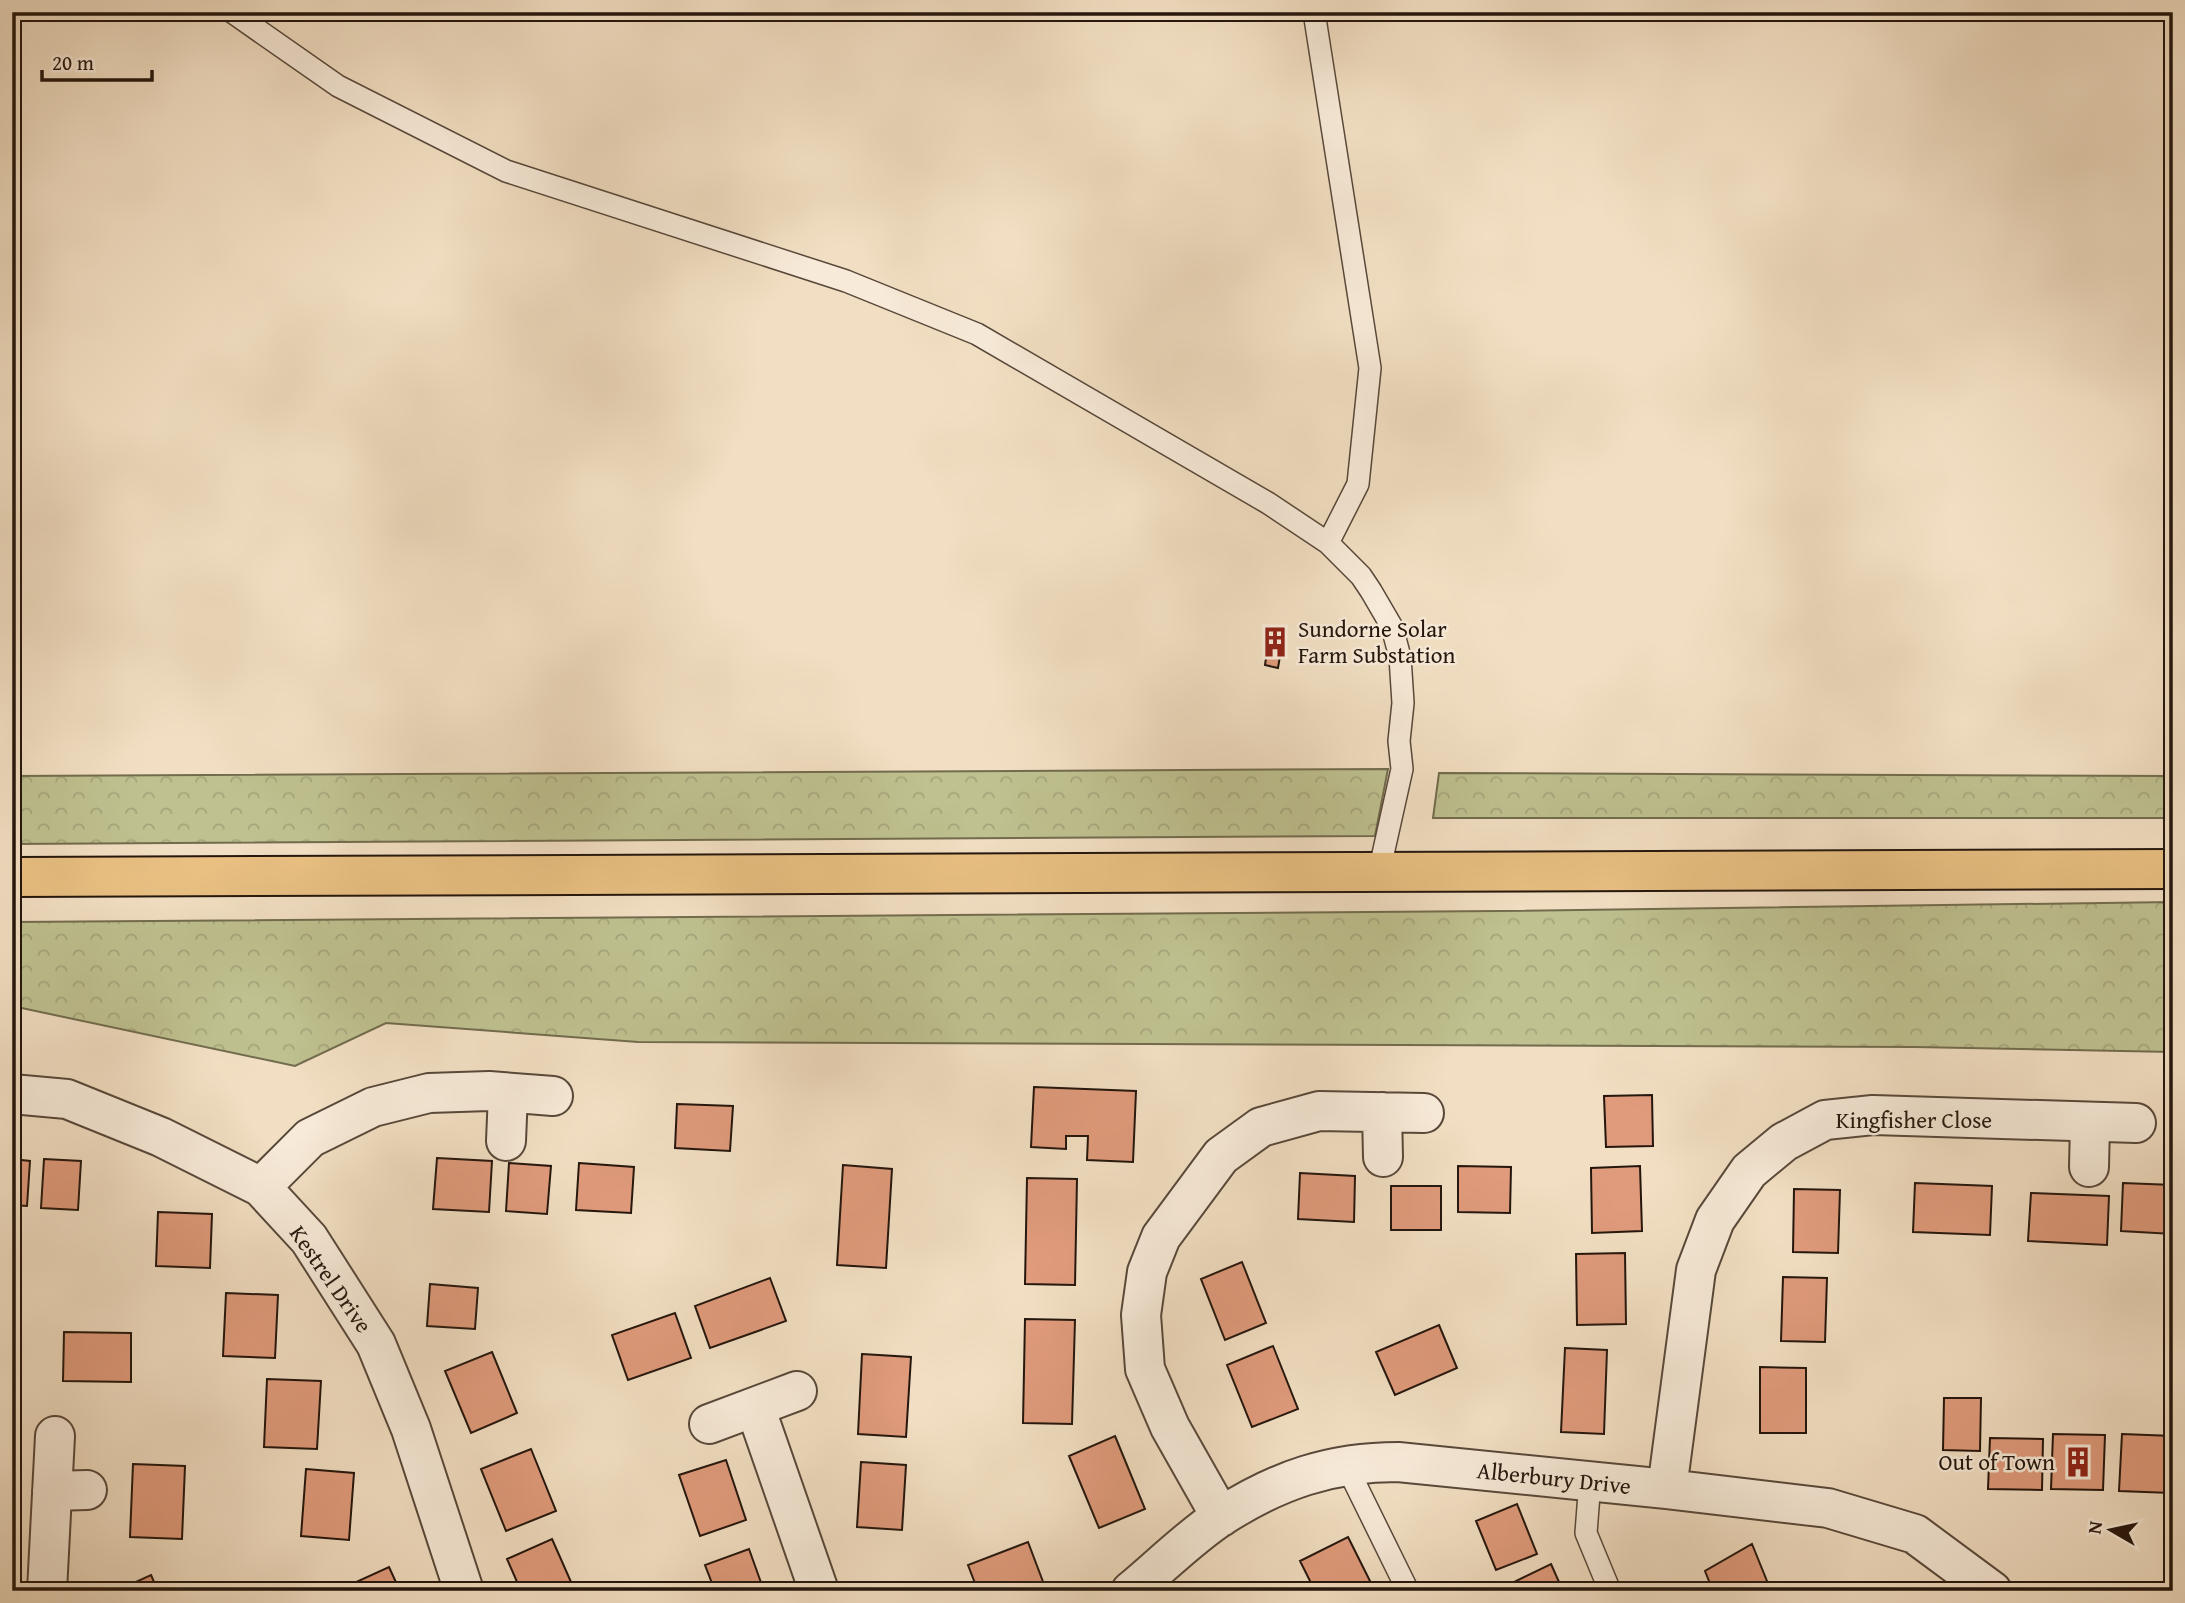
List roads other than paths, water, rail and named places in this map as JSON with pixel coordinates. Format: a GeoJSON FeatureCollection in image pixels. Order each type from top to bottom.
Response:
{"type":"FeatureCollection","features":[{"type":"Feature","properties":{"kind":"highway"},"geometry":{"type":"LineString","coordinates":[[12,877],[2173,869]]}},
{"type":"Feature","properties":{"kind":"street"},"geometry":{"type":"LineString","coordinates":[[261,1187],[310,1138],[373,1107],[429,1093],[489,1091],[553,1096]]}},
{"type":"Feature","properties":{"kind":"street"},"geometry":{"type":"LineString","coordinates":[[506,1141],[508,1093]]}},
{"type":"Feature","properties":{"kind":"street","name":"Kestrel Drive"},"geometry":{"type":"LineString","coordinates":[[12,1094],[67,1100],[161,1137],[261,1187],[309,1239],[376,1344],[411,1429],[464,1591]]}},
{"type":"Feature","properties":{"kind":"street"},"geometry":{"type":"LineString","coordinates":[[1221,1517],[1170,1427],[1145,1368],[1141,1315],[1147,1272],[1161,1237],[1221,1156],[1261,1127],[1319,1111],[1424,1113]]}},
{"type":"Feature","properties":{"kind":"street"},"geometry":{"type":"LineString","coordinates":[[1382,1112],[1383,1157]]}},
{"type":"Feature","properties":{"kind":"street","name":"Kingfisher Close"},"geometry":{"type":"LineString","coordinates":[[1667,1489],[1696,1270],[1714,1220],[1749,1171],[1784,1142],[1825,1120],[1873,1115],[2136,1123]]}},
{"type":"Feature","properties":{"kind":"street"},"geometry":{"type":"LineString","coordinates":[[2089,1167],[2090,1123]]}},
{"type":"Feature","properties":{"kind":"street"},"geometry":{"type":"LineString","coordinates":[[709,1424],[797,1391]]}},
{"type":"Feature","properties":{"kind":"street"},"geometry":{"type":"LineString","coordinates":[[755,1407],[819,1591]]}},
{"type":"Feature","properties":{"kind":"street"},"geometry":{"type":"LineString","coordinates":[[47,1591],[69,1491],[55,1436]]}},
{"type":"Feature","properties":{"kind":"street","name":"Alberbury Drive"},"geometry":{"type":"LineString","coordinates":[[1131,1591],[1221,1517],[1271,1490],[1321,1469],[1362,1462],[1398,1462],[1828,1508],[1915,1534],[1992,1591]]}},
{"type":"Feature","properties":{"kind":"lane"},"geometry":{"type":"LineString","coordinates":[[232,12],[338,86],[506,171],[846,281],[977,334],[1268,503],[1328,543],[1371,591],[1392,627],[1400,657],[1403,703],[1399,741],[1402,769],[1379,872]]}},
{"type":"Feature","properties":{"kind":"lane"},"geometry":{"type":"LineString","coordinates":[[1314,12],[1370,368],[1358,484],[1328,543]]}},
{"type":"Feature","properties":{"kind":"lane"},"geometry":{"type":"LineString","coordinates":[[1346,1465],[1408,1591]]}},
{"type":"Feature","properties":{"kind":"lane"},"geometry":{"type":"LineString","coordinates":[[1590,1481],[1586,1533],[1610,1591]]}},
{"type":"Feature","properties":{"kind":"place","name":"Sundorne Solar Farm Substation"},"geometry":{"type":"Point","coordinates":[1275,642]}},
{"type":"Feature","properties":{"kind":"place","name":"Out of Town"},"geometry":{"type":"Point","coordinates":[2078,1462]}}]}
